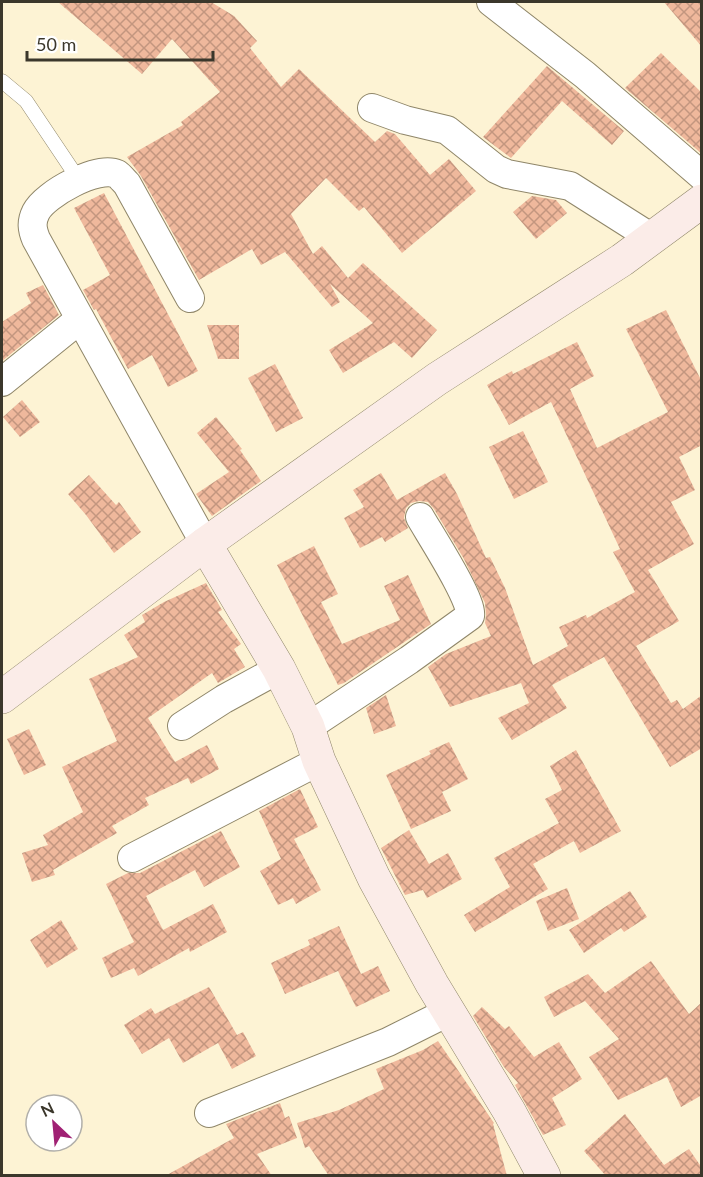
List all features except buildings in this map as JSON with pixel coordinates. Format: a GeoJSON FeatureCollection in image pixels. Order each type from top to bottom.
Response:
{"type":"FeatureCollection","features":[{"type":"Feature","properties":{"kind":"street"},"geometry":{"type":"LineString","coordinates":[[2,697],[205,544],[436,379],[549,308],[652,238],[700,201],[585,75],[491,2]]}},
{"type":"Feature","properties":{"kind":"street"},"geometry":{"type":"LineString","coordinates":[[372,108],[405,120],[447,130],[496,169],[507,174],[570,186],[652,238]]}},
{"type":"Feature","properties":{"kind":"street"},"geometry":{"type":"LineString","coordinates":[[190,298],[127,184],[117,174],[102,173],[79,180],[47,199],[37,211],[31,228],[205,544],[279,669],[308,727],[319,761],[374,878],[432,984],[509,1111],[544,1176]]}},
{"type":"Feature","properties":{"kind":"street"},"geometry":{"type":"LineString","coordinates":[[2,382],[80,319]]}},
{"type":"Feature","properties":{"kind":"street"},"geometry":{"type":"LineString","coordinates":[[308,727],[470,616],[471,611],[462,592],[420,517]]}},
{"type":"Feature","properties":{"kind":"street"},"geometry":{"type":"LineString","coordinates":[[182,726],[242,688],[279,669]]}},
{"type":"Feature","properties":{"kind":"street"},"geometry":{"type":"LineString","coordinates":[[132,858],[319,761]]}},
{"type":"Feature","properties":{"kind":"street"},"geometry":{"type":"LineString","coordinates":[[209,1113],[388,1042],[450,1011]]}},
{"type":"Feature","properties":{"kind":"lane"},"geometry":{"type":"LineString","coordinates":[[2,81],[26,101],[79,180]]}}]}
